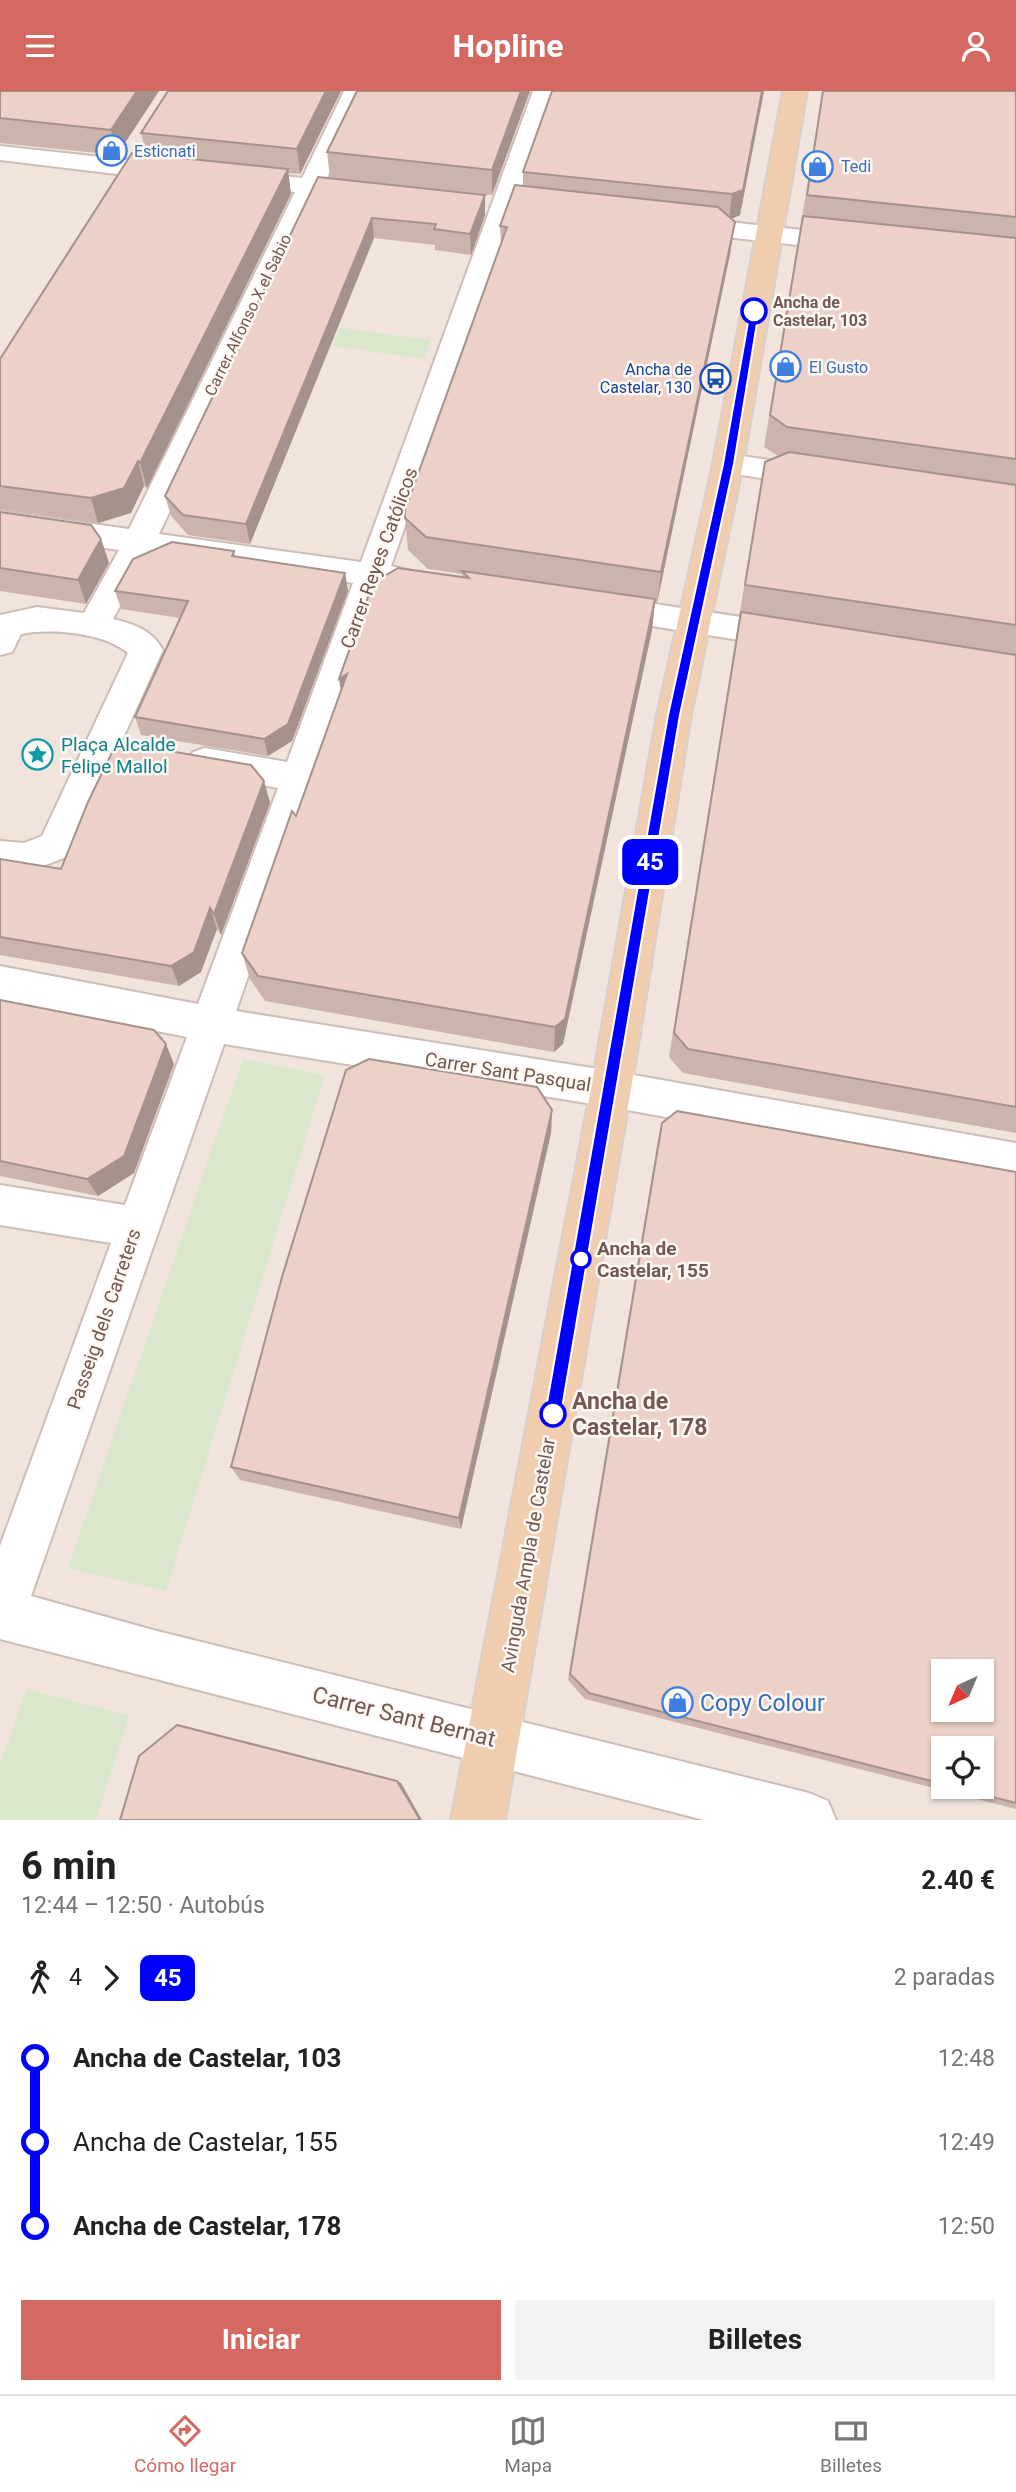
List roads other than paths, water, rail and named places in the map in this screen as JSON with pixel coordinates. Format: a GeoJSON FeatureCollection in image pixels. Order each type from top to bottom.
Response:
{"type":"FeatureCollection","features":[{"type":"Feature","properties":{"kind":"main road","name":"Avinguda Ampla de Castelar"},"geometry":{"type":"LineString","coordinates":[[478,1820],[495,1739],[611,1089],[674,715],[728,464],[767,235],[795,91]]}},
{"type":"Feature","properties":{"kind":"street","name":"Carrer Alfonso X el Sabio"},"geometry":{"type":"LineString","coordinates":[[93,626],[140,540],[356,91]]}},
{"type":"Feature","properties":{"kind":"street","name":"Carrer Reyes Católicos"},"geometry":{"type":"LineString","coordinates":[[210,1024],[374,575],[545,91]]}},
{"type":"Feature","properties":{"kind":"street"},"geometry":{"type":"LineString","coordinates":[[109,190],[138,146]]}},
{"type":"Feature","properties":{"kind":"street"},"geometry":{"type":"LineString","coordinates":[[0,153],[393,195]]}},
{"type":"Feature","properties":{"kind":"street"},"geometry":{"type":"LineString","coordinates":[[656,223],[880,246]]}},
{"type":"Feature","properties":{"kind":"street"},"geometry":{"type":"LineString","coordinates":[[728,464],[838,480]]}},
{"type":"Feature","properties":{"kind":"street"},"geometry":{"type":"LineString","coordinates":[[0,522],[427,582]]}},
{"type":"Feature","properties":{"kind":"street"},"geometry":{"type":"LineString","coordinates":[[574,604],[815,640]]}},
{"type":"Feature","properties":{"kind":"street"},"geometry":{"type":"LineString","coordinates":[[0,643],[10,624],[37,619],[93,626],[127,634],[146,650],[116,747],[56,846],[25,858],[0,856]]}},
{"type":"Feature","properties":{"kind":"street"},"geometry":{"type":"LineString","coordinates":[[168,756],[299,778]]}},
{"type":"Feature","properties":{"kind":"street","name":"Carrer Sant Pasqual"},"geometry":{"type":"LineString","coordinates":[[0,983],[210,1024],[611,1089],[1016,1162]]}},
{"type":"Feature","properties":{"kind":"street","name":"Passeig dels Carreters"},"geometry":{"type":"LineString","coordinates":[[0,1613],[210,1024]]}},
{"type":"Feature","properties":{"kind":"street"},"geometry":{"type":"LineString","coordinates":[[0,1205],[137,1227]]}},
{"type":"Feature","properties":{"kind":"street","name":"Carrer Sant Bernat"},"geometry":{"type":"LineString","coordinates":[[0,1613],[153,1655],[809,1820]]}},
{"type":"Feature","properties":{"kind":"place","name":"Esticnati"},"geometry":{"type":"Point","coordinates":[111,151]}},
{"type":"Feature","properties":{"kind":"place","name":"Tedi"},"geometry":{"type":"Point","coordinates":[818,166]}},
{"type":"Feature","properties":{"kind":"place","name":"Ancha de Castelar, 103"},"geometry":{"type":"Point","coordinates":[754,311]}},
{"type":"Feature","properties":{"kind":"place","name":"El Gusto"},"geometry":{"type":"Point","coordinates":[786,367]}},
{"type":"Feature","properties":{"kind":"place","name":"Ancha de Castelar, 130"},"geometry":{"type":"Point","coordinates":[715,378]}},
{"type":"Feature","properties":{"kind":"place","name":"Plaça Alcalde Felipe Mallol"},"geometry":{"type":"Point","coordinates":[38,755]}},
{"type":"Feature","properties":{"kind":"place","name":"Ancha de Castelar, 155"},"geometry":{"type":"Point","coordinates":[581,1259]}},
{"type":"Feature","properties":{"kind":"place","name":"Ancha de Castelar, 178"},"geometry":{"type":"Point","coordinates":[553,1414]}},
{"type":"Feature","properties":{"kind":"place","name":"Copy Colour"},"geometry":{"type":"Point","coordinates":[677,1703]}}]}
